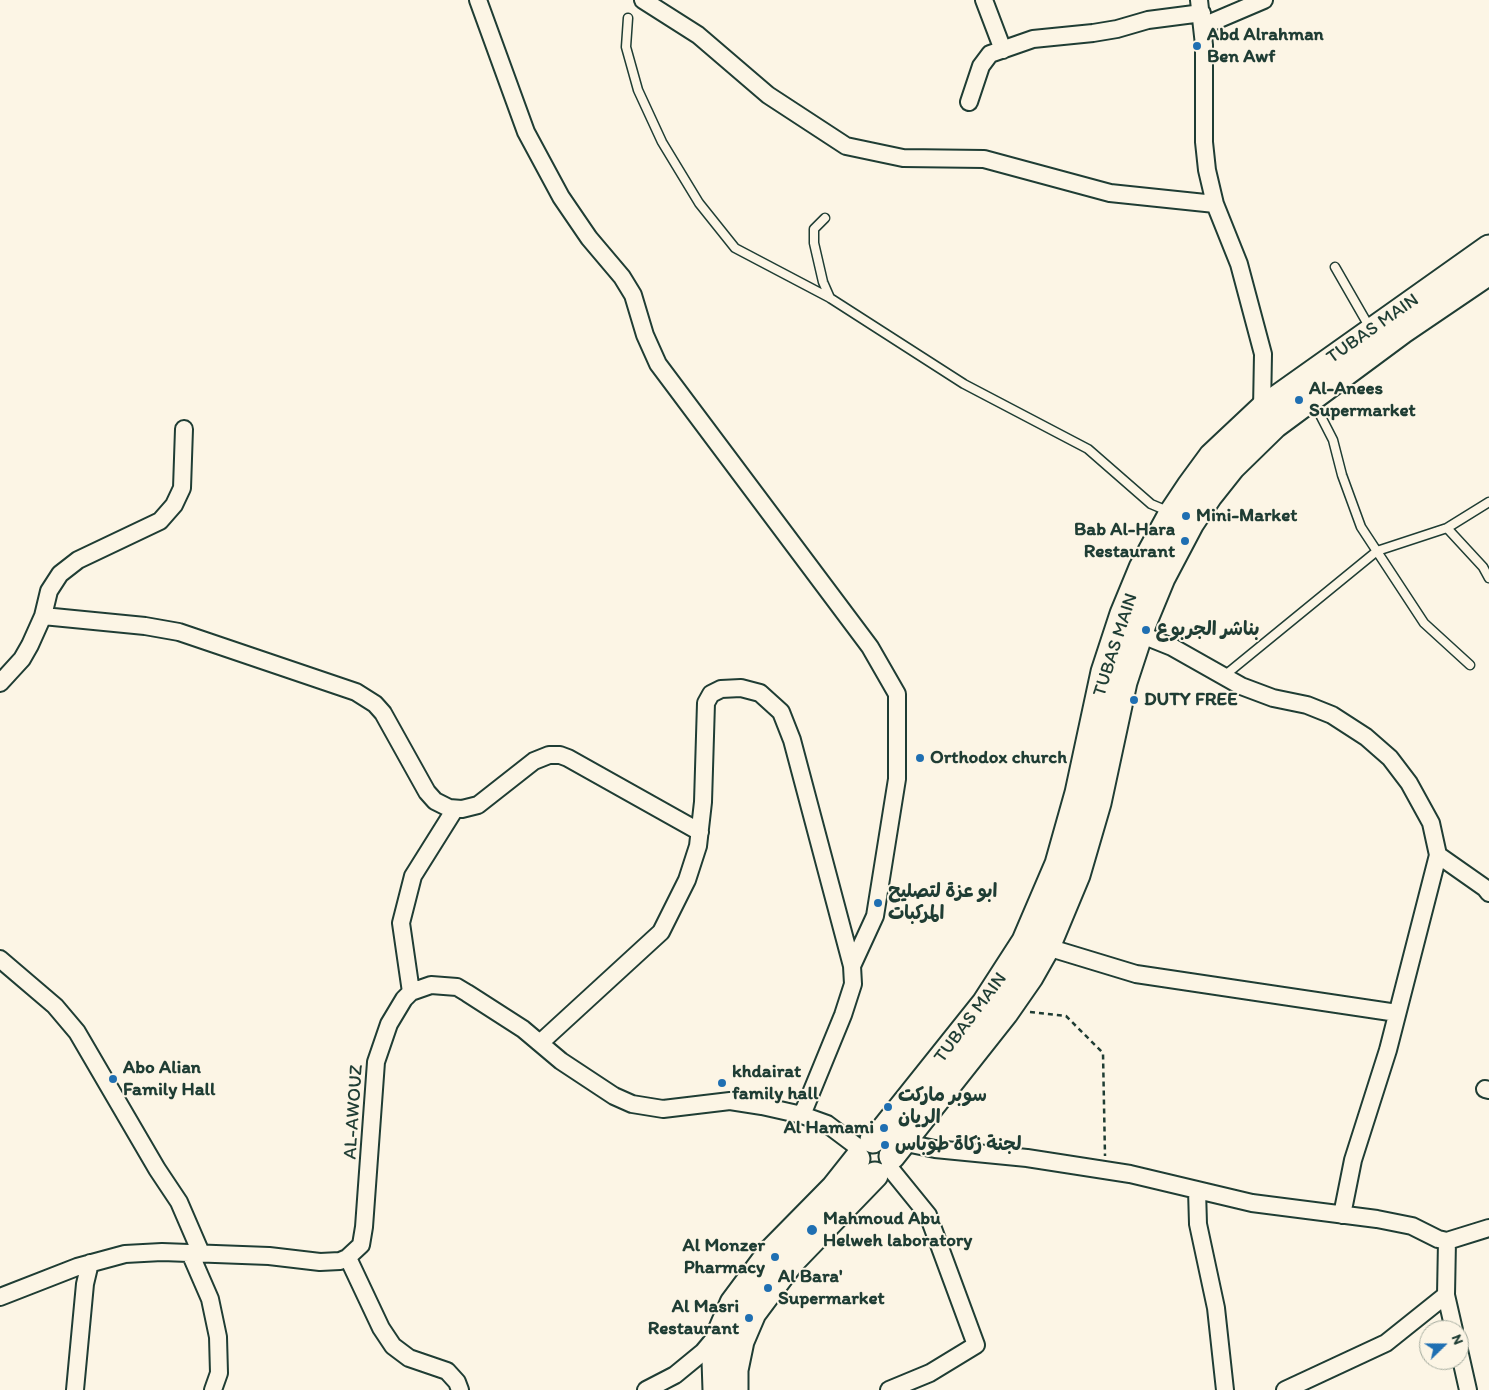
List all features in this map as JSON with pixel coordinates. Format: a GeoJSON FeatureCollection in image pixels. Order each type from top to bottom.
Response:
{"type":"FeatureCollection","features":[{"type":"Feature","properties":{"kind":"main road","name":"TUBAS MAIN"},"geometry":{"type":"LineString","coordinates":[[735,1390],[735,1370],[741,1341],[753,1313],[791,1262],[889,1160],[1005,1013],[1030,977],[1047,947],[1077,875],[1098,803],[1124,682],[1130,630],[1142,568],[1172,513],[1212,456],[1268,417],[1371,330],[1489,248]]}},
{"type":"Feature","properties":{"kind":"main road","name":"TUBAS MAIN"},"geometry":{"type":"LineString","coordinates":[[716,1390],[715,1360],[721,1331],[734,1303],[771,1252],[834,1188],[863,1149],[882,1132],[985,1003],[1025,941],[1058,864],[1078,793],[1104,672],[1162,578],[1192,523],[1268,417],[1311,397],[1489,272]]}},
{"type":"Feature","properties":{"kind":"main road"},"geometry":{"type":"LineString","coordinates":[[863,1149],[888,1146],[889,1160]]}},
{"type":"Feature","properties":{"kind":"street"},"geometry":{"type":"LineString","coordinates":[[478,0],[526,132],[561,197],[589,238],[622,278],[633,295],[645,335],[658,364],[870,647],[897,694],[897,779],[875,916],[852,966]]}},
{"type":"Feature","properties":{"kind":"street"},"geometry":{"type":"LineString","coordinates":[[643,0],[698,35],[768,95],[846,146],[903,158],[984,158],[1110,193],[1216,204]]}},
{"type":"Feature","properties":{"kind":"street"},"geometry":{"type":"LineString","coordinates":[[984,0],[1002,50]]}},
{"type":"Feature","properties":{"kind":"street"},"geometry":{"type":"LineString","coordinates":[[969,102],[981,66],[990,54],[1033,39],[1117,30],[1148,20],[1201,13],[1264,0]]}},
{"type":"Feature","properties":{"kind":"street"},"geometry":{"type":"LineString","coordinates":[[1201,13],[1205,58],[1205,156],[1216,204],[1239,264],[1263,354],[1268,417]]}},
{"type":"Feature","properties":{"kind":"street"},"geometry":{"type":"LineString","coordinates":[[0,683],[22,659],[37,631],[49,590],[68,567],[160,521],[168,513],[179,497],[182,488],[184,428]]}},
{"type":"Feature","properties":{"kind":"street"},"geometry":{"type":"LineString","coordinates":[[42,616],[145,626],[179,632],[356,692],[376,704],[383,713],[424,788],[442,806],[455,810],[478,805],[534,761],[549,755],[560,755],[700,832]]}},
{"type":"Feature","properties":{"kind":"street"},"geometry":{"type":"LineString","coordinates":[[1130,630],[1172,647],[1241,686],[1273,698],[1307,706],[1332,715],[1366,737],[1390,758],[1410,783],[1431,823],[1438,855],[1397,1013],[1364,1129],[1353,1160],[1342,1215]]}},
{"type":"Feature","properties":{"kind":"street"},"geometry":{"type":"LineString","coordinates":[[540,1043],[662,932],[687,880],[698,846],[704,802],[706,703],[711,694],[721,689],[740,688],[760,693],[781,712],[792,740],[852,966],[853,984],[843,1015],[802,1114]]}},
{"type":"Feature","properties":{"kind":"street"},"geometry":{"type":"LineString","coordinates":[[455,810],[413,876],[401,923],[411,992],[431,985],[457,987],[523,1029],[561,1061],[614,1096],[632,1104],[663,1109],[730,1101],[802,1114],[827,1124],[863,1149]]}},
{"type":"Feature","properties":{"kind":"street"},"geometry":{"type":"LineString","coordinates":[[1438,855],[1485,888],[1489,894]]}},
{"type":"Feature","properties":{"kind":"street"},"geometry":{"type":"LineString","coordinates":[[1047,947],[1136,974],[1397,1013]]}},
{"type":"Feature","properties":{"kind":"street"},"geometry":{"type":"LineString","coordinates":[[0,959],[55,1006],[77,1032],[157,1169],[179,1202],[210,1299],[218,1337],[219,1373],[213,1390]]}},
{"type":"Feature","properties":{"kind":"street","name":"AL-AWOUZ"},"geometry":{"type":"LineString","coordinates":[[348,1258],[360,1245],[364,1227],[376,1062],[389,1024],[411,992]]}},
{"type":"Feature","properties":{"kind":"street"},"geometry":{"type":"LineString","coordinates":[[889,1390],[930,1372],[976,1345],[928,1215],[889,1160],[935,1149],[1027,1158],[1105,1170],[1252,1203],[1412,1226],[1438,1239],[1447,1241],[1489,1228]]}},
{"type":"Feature","properties":{"kind":"street"},"geometry":{"type":"LineString","coordinates":[[1197,1190],[1198,1224],[1216,1308],[1225,1390]]}},
{"type":"Feature","properties":{"kind":"street"},"geometry":{"type":"LineString","coordinates":[[1447,1241],[1446,1295],[1452,1320]]}},
{"type":"Feature","properties":{"kind":"street"},"geometry":{"type":"LineString","coordinates":[[0,1297],[90,1264],[125,1254],[195,1253],[269,1256],[320,1262],[340,1261],[348,1258],[381,1328],[393,1346],[409,1358],[447,1371],[457,1382],[460,1390]]}},
{"type":"Feature","properties":{"kind":"street"},"geometry":{"type":"LineString","coordinates":[[75,1390],[85,1284],[90,1264]]}},
{"type":"Feature","properties":{"kind":"street"},"geometry":{"type":"LineString","coordinates":[[1286,1390],[1386,1342],[1446,1295]]}},
{"type":"Feature","properties":{"kind":"street"},"geometry":{"type":"LineString","coordinates":[[646,1390],[675,1375],[703,1352],[721,1331]]}},
{"type":"Feature","properties":{"kind":"street"},"geometry":{"type":"LineString","coordinates":[[1464,1370],[1468,1390]]}},
{"type":"Feature","properties":{"kind":"lane"},"geometry":{"type":"LineString","coordinates":[[628,18],[626,47],[638,90],[662,142],[698,203],[735,248],[830,298],[964,384],[1088,449],[1151,504],[1172,513]]}},
{"type":"Feature","properties":{"kind":"lane"},"geometry":{"type":"LineString","coordinates":[[825,218],[814,229],[814,243],[822,282],[830,298]]}},
{"type":"Feature","properties":{"kind":"lane"},"geometry":{"type":"LineString","coordinates":[[1335,267],[1371,330]]}},
{"type":"Feature","properties":{"kind":"lane"},"geometry":{"type":"LineString","coordinates":[[1311,397],[1333,440],[1342,475],[1361,527],[1424,623],[1470,665]]}},
{"type":"Feature","properties":{"kind":"lane"},"geometry":{"type":"LineString","coordinates":[[1224,676],[1377,551],[1447,528],[1489,502]]}},
{"type":"Feature","properties":{"kind":"lane"},"geometry":{"type":"LineString","coordinates":[[1447,528],[1483,567],[1489,578]]}},
{"type":"Feature","properties":{"kind":"path"},"geometry":{"type":"LineString","coordinates":[[1005,1013],[1019,1016],[1032,1011],[1066,1016],[1103,1053],[1105,1170]]}},
{"type":"Feature","properties":{"kind":"place","name":"Abd Alrahman Ben Awf"},"geometry":{"type":"Point","coordinates":[1197,46]}},
{"type":"Feature","properties":{"kind":"place","name":"Al-Anees Supermarket"},"geometry":{"type":"Point","coordinates":[1299,400]}},
{"type":"Feature","properties":{"kind":"place","name":"Mini-Market"},"geometry":{"type":"Point","coordinates":[1186,516]}},
{"type":"Feature","properties":{"kind":"place","name":"Bab Al-Hara Restaurant"},"geometry":{"type":"Point","coordinates":[1185,541]}},
{"type":"Feature","properties":{"kind":"place","name":"بناشر الجربوع"},"geometry":{"type":"Point","coordinates":[1146,630]}},
{"type":"Feature","properties":{"kind":"place","name":"DUTY FREE"},"geometry":{"type":"Point","coordinates":[1134,700]}},
{"type":"Feature","properties":{"kind":"place","name":"Orthodox church"},"geometry":{"type":"Point","coordinates":[920,758]}},
{"type":"Feature","properties":{"kind":"place","name":"ابو عزة لتصليح المركبات"},"geometry":{"type":"Point","coordinates":[878,903]}},
{"type":"Feature","properties":{"kind":"place","name":"Abo Alian Family Hall"},"geometry":{"type":"Point","coordinates":[113,1079]}},
{"type":"Feature","properties":{"kind":"place","name":"khdairat family hall"},"geometry":{"type":"Point","coordinates":[722,1083]}},
{"type":"Feature","properties":{"kind":"place","name":"سوبر ماركت الريان"},"geometry":{"type":"Point","coordinates":[888,1107]}},
{"type":"Feature","properties":{"kind":"place","name":"Al Hamami"},"geometry":{"type":"Point","coordinates":[884,1128]}},
{"type":"Feature","properties":{"kind":"place","name":"لجنة زكاة طوباس"},"geometry":{"type":"Point","coordinates":[885,1145]}},
{"type":"Feature","properties":{"kind":"place","name":"Mahmoud Abu Helweh laboratory"},"geometry":{"type":"Point","coordinates":[812,1230]}},
{"type":"Feature","properties":{"kind":"place","name":"Al Monzer Pharmacy"},"geometry":{"type":"Point","coordinates":[775,1257]}},
{"type":"Feature","properties":{"kind":"place","name":"Al Bara' Supermarket"},"geometry":{"type":"Point","coordinates":[768,1288]}},
{"type":"Feature","properties":{"kind":"place","name":"Al Masri Restaurant"},"geometry":{"type":"Point","coordinates":[749,1318]}}]}
